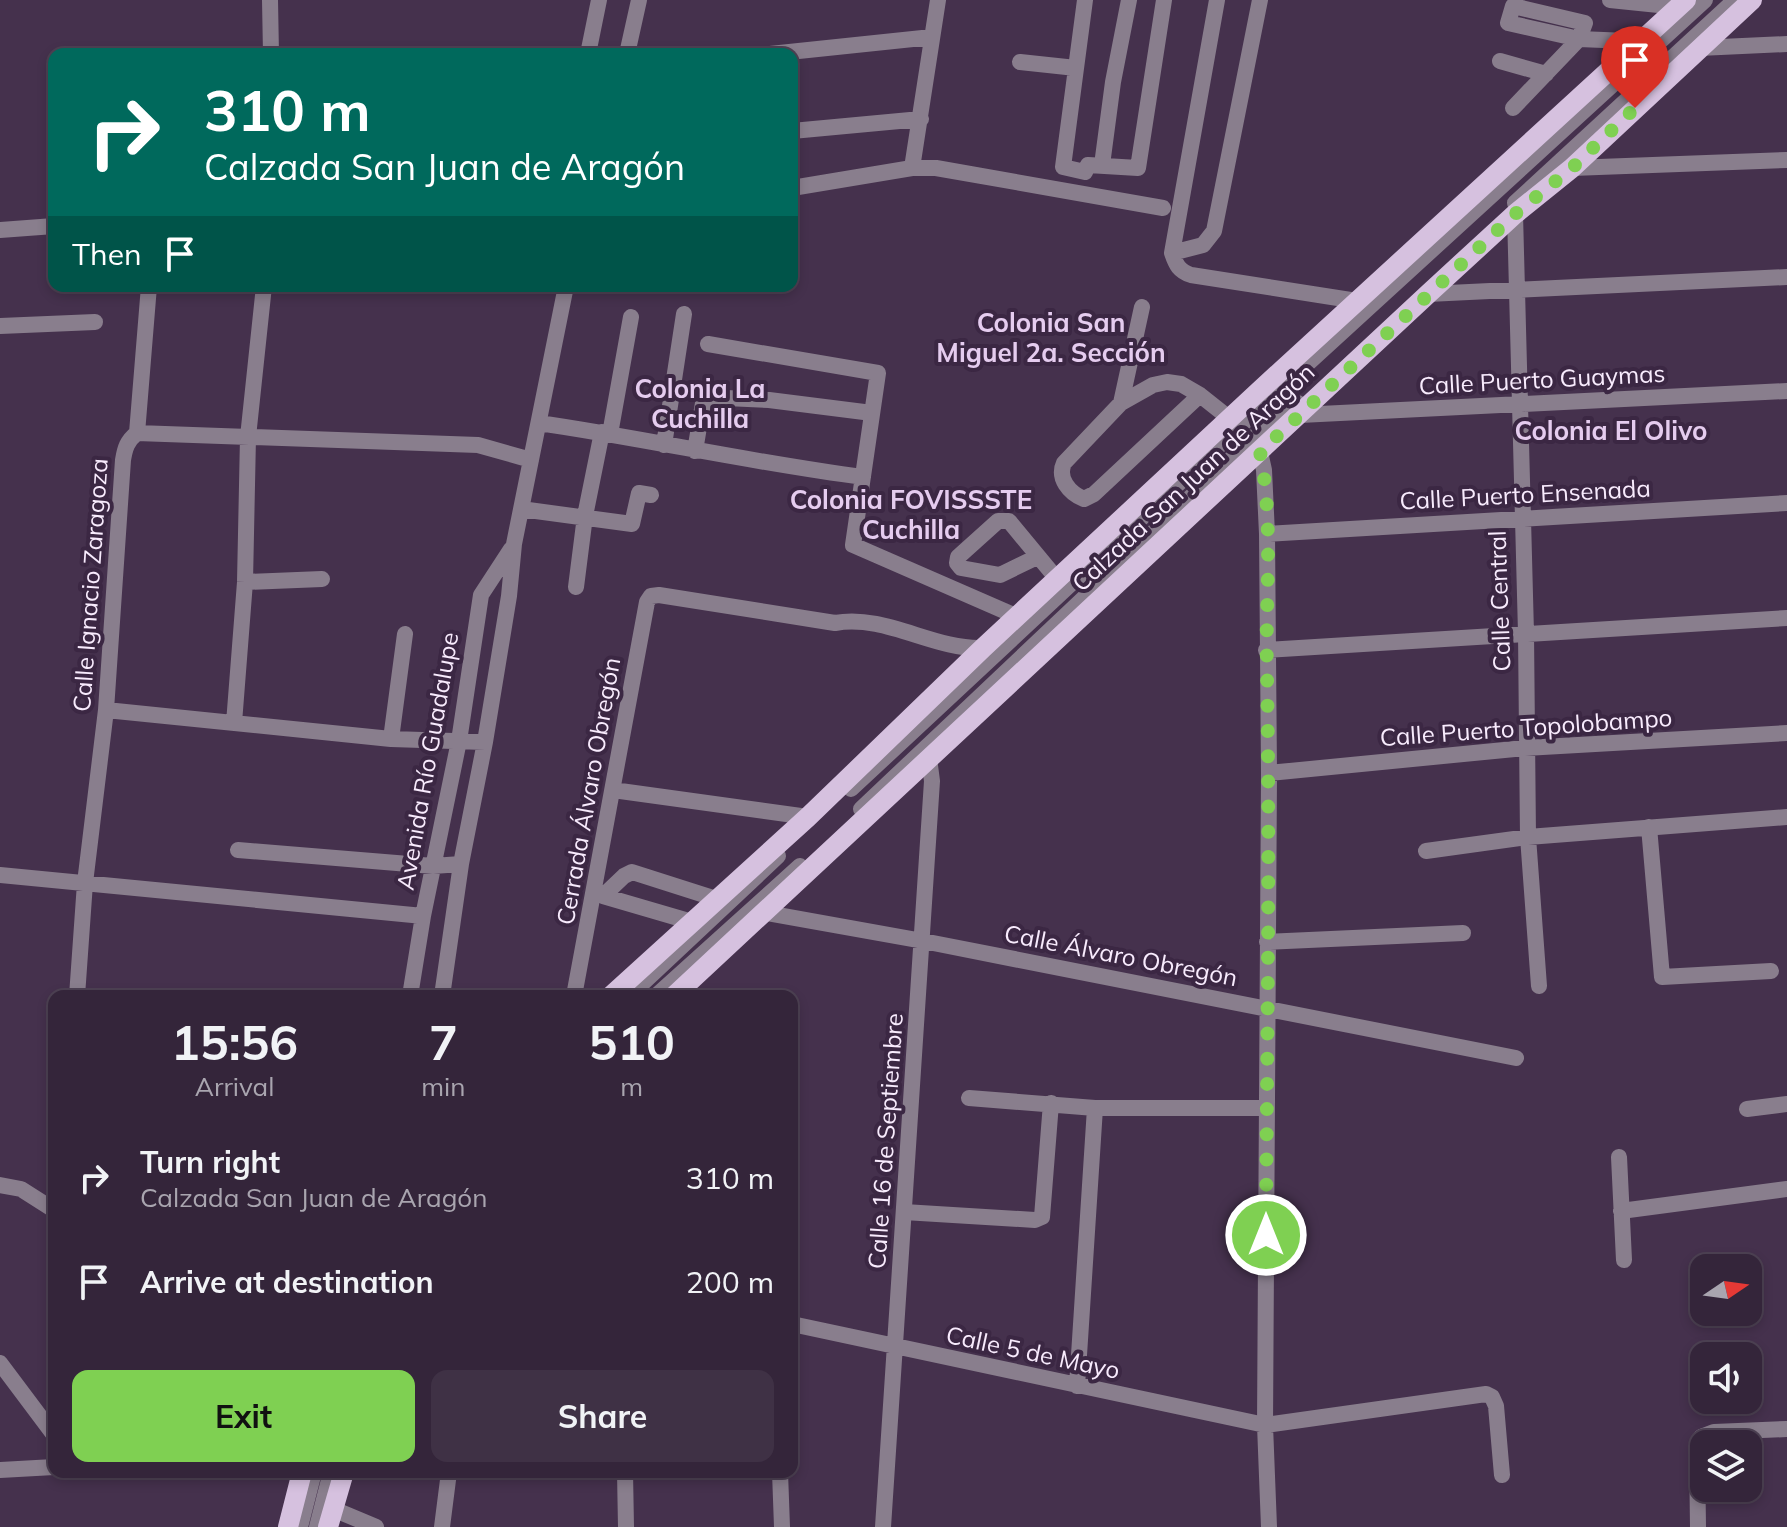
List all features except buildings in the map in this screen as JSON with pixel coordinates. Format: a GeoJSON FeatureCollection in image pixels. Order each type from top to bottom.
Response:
{"type":"FeatureCollection","features":[{"type":"Feature","properties":{"kind":"main road","name":"Calzada San Juan de Aragón"},"geometry":{"type":"LineString","coordinates":[[618,990],[692,922],[724,901],[1057,579],[1245,435],[1300,415],[1515,214],[1572,168],[1752,0]]}},
{"type":"Feature","properties":{"kind":"main road","name":"Calzada San Juan de Aragón"},"geometry":{"type":"LineString","coordinates":[[683,990],[757,911],[929,758],[1245,435],[1357,301],[1682,4]]}},
{"type":"Feature","properties":{"kind":"main road"},"geometry":{"type":"LineString","coordinates":[[288,1527],[300,1478]]}},
{"type":"Feature","properties":{"kind":"main road"},"geometry":{"type":"LineString","coordinates":[[331,1518],[342,1478]]}},
{"type":"Feature","properties":{"kind":"street"},"geometry":{"type":"LineString","coordinates":[[270,0],[271,48]]}},
{"type":"Feature","properties":{"kind":"street"},"geometry":{"type":"LineString","coordinates":[[589,48],[599,0]]}},
{"type":"Feature","properties":{"kind":"street"},"geometry":{"type":"LineString","coordinates":[[628,48],[639,0]]}},
{"type":"Feature","properties":{"kind":"street"},"geometry":{"type":"LineString","coordinates":[[912,168],[938,0]]}},
{"type":"Feature","properties":{"kind":"street"},"geometry":{"type":"LineString","coordinates":[[1085,0],[1063,168],[1085,172],[1087,165],[1138,168],[1164,0]]}},
{"type":"Feature","properties":{"kind":"street"},"geometry":{"type":"LineString","coordinates":[[1102,165],[1113,82],[1129,0]]}},
{"type":"Feature","properties":{"kind":"street"},"geometry":{"type":"LineString","coordinates":[[1217,0],[1172,253],[1181,271],[1191,275],[1357,301]]}},
{"type":"Feature","properties":{"kind":"street"},"geometry":{"type":"LineString","coordinates":[[1172,253],[1203,245],[1214,231],[1260,0]]}},
{"type":"Feature","properties":{"kind":"street"},"geometry":{"type":"LineString","coordinates":[[1610,0],[1682,4]]}},
{"type":"Feature","properties":{"kind":"street"},"geometry":{"type":"LineString","coordinates":[[663,990],[757,911],[1245,435],[1705,0]]}},
{"type":"Feature","properties":{"kind":"street"},"geometry":{"type":"LineString","coordinates":[[635,990],[724,901],[1245,435],[1289,411],[1735,0]]}},
{"type":"Feature","properties":{"kind":"street"},"geometry":{"type":"LineString","coordinates":[[1513,108],[1579,39],[1585,23],[1544,6],[1513,6],[1508,23],[1579,39],[1628,41],[1637,48]]}},
{"type":"Feature","properties":{"kind":"street"},"geometry":{"type":"LineString","coordinates":[[798,51],[932,37]]}},
{"type":"Feature","properties":{"kind":"street"},"geometry":{"type":"LineString","coordinates":[[1699,48],[1787,44]]}},
{"type":"Feature","properties":{"kind":"street"},"geometry":{"type":"LineString","coordinates":[[1500,61],[1546,74]]}},
{"type":"Feature","properties":{"kind":"street"},"geometry":{"type":"LineString","coordinates":[[1020,62],[1076,68]]}},
{"type":"Feature","properties":{"kind":"street"},"geometry":{"type":"LineString","coordinates":[[798,130],[921,119]]}},
{"type":"Feature","properties":{"kind":"street"},"geometry":{"type":"LineString","coordinates":[[1572,168],[1787,160]]}},
{"type":"Feature","properties":{"kind":"street"},"geometry":{"type":"LineString","coordinates":[[798,187],[912,168],[936,168],[1163,208]]}},
{"type":"Feature","properties":{"kind":"street","name":"Calle Central"},"geometry":{"type":"LineString","coordinates":[[1515,214],[1526,633],[1525,748],[1539,986]]}},
{"type":"Feature","properties":{"kind":"street"},"geometry":{"type":"LineString","coordinates":[[0,230],[48,226]]}},
{"type":"Feature","properties":{"kind":"street"},"geometry":{"type":"LineString","coordinates":[[1428,294],[1787,277]]}},
{"type":"Feature","properties":{"kind":"street"},"geometry":{"type":"LineString","coordinates":[[137,433],[149,292]]}},
{"type":"Feature","properties":{"kind":"street"},"geometry":{"type":"LineString","coordinates":[[234,723],[245,582],[248,437],[263,292]]}},
{"type":"Feature","properties":{"kind":"street","name":"Avenida Río Guadalupe"},"geometry":{"type":"LineString","coordinates":[[443,990],[461,864],[509,596],[514,544],[565,292]]}},
{"type":"Feature","properties":{"kind":"street"},"geometry":{"type":"LineString","coordinates":[[1121,403],[1142,307]]}},
{"type":"Feature","properties":{"kind":"street"},"geometry":{"type":"LineString","coordinates":[[664,445],[684,314]]}},
{"type":"Feature","properties":{"kind":"street"},"geometry":{"type":"LineString","coordinates":[[576,587],[585,516],[631,317]]}},
{"type":"Feature","properties":{"kind":"street"},"geometry":{"type":"LineString","coordinates":[[0,326],[95,322]]}},
{"type":"Feature","properties":{"kind":"street"},"geometry":{"type":"LineString","coordinates":[[708,344],[878,373],[853,545],[1018,617]]}},
{"type":"Feature","properties":{"kind":"street"},"geometry":{"type":"LineString","coordinates":[[1200,395],[1094,494],[1084,499],[1075,496],[1062,480],[1061,470],[1064,463],[1121,403],[1153,385],[1167,382],[1181,384],[1200,395],[1245,435],[1264,470],[1269,773],[1265,1425],[1271,1523]]}},
{"type":"Feature","properties":{"kind":"street","name":"Calle Puerto Guaymas"},"geometry":{"type":"LineString","coordinates":[[1300,415],[1787,391]]}},
{"type":"Feature","properties":{"kind":"street"},"geometry":{"type":"LineString","coordinates":[[695,451],[704,397],[769,400],[872,413]]}},
{"type":"Feature","properties":{"kind":"street"},"geometry":{"type":"LineString","coordinates":[[539,423],[863,477]]}},
{"type":"Feature","properties":{"kind":"street","name":"Calle Ignacio Zaragoza"},"geometry":{"type":"LineString","coordinates":[[77,990],[85,883],[106,710],[123,460],[125,448],[137,433],[478,445],[531,460]]}},
{"type":"Feature","properties":{"kind":"street"},"geometry":{"type":"LineString","coordinates":[[521,509],[632,524],[639,493],[651,495]]}},
{"type":"Feature","properties":{"kind":"street","name":"Calle Puerto Ensenada"},"geometry":{"type":"LineString","coordinates":[[1267,534],[1787,503]]}},
{"type":"Feature","properties":{"kind":"street"},"geometry":{"type":"LineString","coordinates":[[1037,557],[997,576],[961,568],[957,563],[958,557],[998,521],[1004,520],[1009,521],[1057,579]]}},
{"type":"Feature","properties":{"kind":"street","name":"Avenida Río Guadalupe"},"geometry":{"type":"LineString","coordinates":[[411,990],[459,741],[481,595],[514,544]]}},
{"type":"Feature","properties":{"kind":"street"},"geometry":{"type":"LineString","coordinates":[[245,582],[322,579]]}},
{"type":"Feature","properties":{"kind":"street","name":"Cerrada Álvaro Obregón"},"geometry":{"type":"LineString","coordinates":[[575,990],[598,896],[613,790],[647,602],[651,596],[835,623],[862,621],[964,649],[983,648]]}},
{"type":"Feature","properties":{"kind":"street"},"geometry":{"type":"LineString","coordinates":[[1266,650],[1787,618]]}},
{"type":"Feature","properties":{"kind":"street"},"geometry":{"type":"LineString","coordinates":[[391,739],[405,634]]}},
{"type":"Feature","properties":{"kind":"street"},"geometry":{"type":"LineString","coordinates":[[106,710],[391,739],[485,742]]}},
{"type":"Feature","properties":{"kind":"street","name":"Calle Puerto Topolobampo"},"geometry":{"type":"LineString","coordinates":[[1269,773],[1525,748],[1787,733]]}},
{"type":"Feature","properties":{"kind":"street","name":"Calle 16 de Septiembre"},"geometry":{"type":"LineString","coordinates":[[883,1527],[923,941],[932,781],[929,758]]}},
{"type":"Feature","properties":{"kind":"street"},"geometry":{"type":"LineString","coordinates":[[613,790],[808,817]]}},
{"type":"Feature","properties":{"kind":"street"},"geometry":{"type":"LineString","coordinates":[[1426,851],[1528,837],[1787,817]]}},
{"type":"Feature","properties":{"kind":"street"},"geometry":{"type":"LineString","coordinates":[[1649,827],[1662,977],[1771,971]]}},
{"type":"Feature","properties":{"kind":"street"},"geometry":{"type":"LineString","coordinates":[[238,850],[433,866],[461,864]]}},
{"type":"Feature","properties":{"kind":"street","name":"Calle Álvaro Obregón"},"geometry":{"type":"LineString","coordinates":[[598,896],[632,872],[757,911],[1516,1058]]}},
{"type":"Feature","properties":{"kind":"street"},"geometry":{"type":"LineString","coordinates":[[0,875],[423,916]]}},
{"type":"Feature","properties":{"kind":"street"},"geometry":{"type":"LineString","coordinates":[[598,896],[692,922]]}},
{"type":"Feature","properties":{"kind":"street"},"geometry":{"type":"LineString","coordinates":[[1267,942],[1463,933]]}},
{"type":"Feature","properties":{"kind":"street"},"geometry":{"type":"LineString","coordinates":[[969,1098],[1095,1108],[1267,1108]]}},
{"type":"Feature","properties":{"kind":"street"},"geometry":{"type":"LineString","coordinates":[[904,1212],[1035,1220],[1042,1217],[1051,1103]]}},
{"type":"Feature","properties":{"kind":"street"},"geometry":{"type":"LineString","coordinates":[[1747,1109],[1787,1104]]}},
{"type":"Feature","properties":{"kind":"street"},"geometry":{"type":"LineString","coordinates":[[1077,1386],[1095,1108]]}},
{"type":"Feature","properties":{"kind":"street"},"geometry":{"type":"LineString","coordinates":[[1619,1157],[1624,1260]]}},
{"type":"Feature","properties":{"kind":"street"},"geometry":{"type":"LineString","coordinates":[[0,1185],[21,1189],[48,1206]]}},
{"type":"Feature","properties":{"kind":"street"},"geometry":{"type":"LineString","coordinates":[[1621,1211],[1787,1189]]}},
{"type":"Feature","properties":{"kind":"street","name":"Calle 5 de Mayo"},"geometry":{"type":"LineString","coordinates":[[798,1325],[1265,1425],[1486,1394],[1492,1397],[1496,1406],[1502,1475]]}},
{"type":"Feature","properties":{"kind":"street"},"geometry":{"type":"LineString","coordinates":[[0,1363],[48,1427]]}},
{"type":"Feature","properties":{"kind":"street"},"geometry":{"type":"LineString","coordinates":[[1698,1527],[1697,1450],[1701,1437],[1714,1432],[1787,1429]]}},
{"type":"Feature","properties":{"kind":"street"},"geometry":{"type":"LineString","coordinates":[[0,1470],[48,1467]]}},
{"type":"Feature","properties":{"kind":"street"},"geometry":{"type":"LineString","coordinates":[[300,1527],[312,1478]]}},
{"type":"Feature","properties":{"kind":"street"},"geometry":{"type":"LineString","coordinates":[[317,1527],[329,1478]]}},
{"type":"Feature","properties":{"kind":"street"},"geometry":{"type":"LineString","coordinates":[[442,1527],[448,1478]]}},
{"type":"Feature","properties":{"kind":"street"},"geometry":{"type":"LineString","coordinates":[[625,1478],[626,1527]]}},
{"type":"Feature","properties":{"kind":"street"},"geometry":{"type":"LineString","coordinates":[[780,1478],[782,1527]]}},
{"type":"Feature","properties":{"kind":"street"},"geometry":{"type":"LineString","coordinates":[[331,1518],[376,1527]]}},
{"type":"Feature","properties":{"kind":"district","name":"Colonia San Miguel 2a. Sección"},"geometry":{"type":"Point","coordinates":[1051,337]}},
{"type":"Feature","properties":{"kind":"district","name":"Colonia La Cuchilla"},"geometry":{"type":"Point","coordinates":[700,403]}},
{"type":"Feature","properties":{"kind":"district","name":"Colonia El Olivo"},"geometry":{"type":"Point","coordinates":[1611,430]}},
{"type":"Feature","properties":{"kind":"district","name":"Colonia FOVISSSTE Cuchilla"},"geometry":{"type":"Point","coordinates":[911,514]}},
{"type":"Feature","properties":{"kind":"route"},"geometry":{"type":"LineString","coordinates":[[1266,1235],[1269,773],[1267,534],[1264,470],[1260,452],[1515,214],[1572,168],[1635,108]]}}]}
